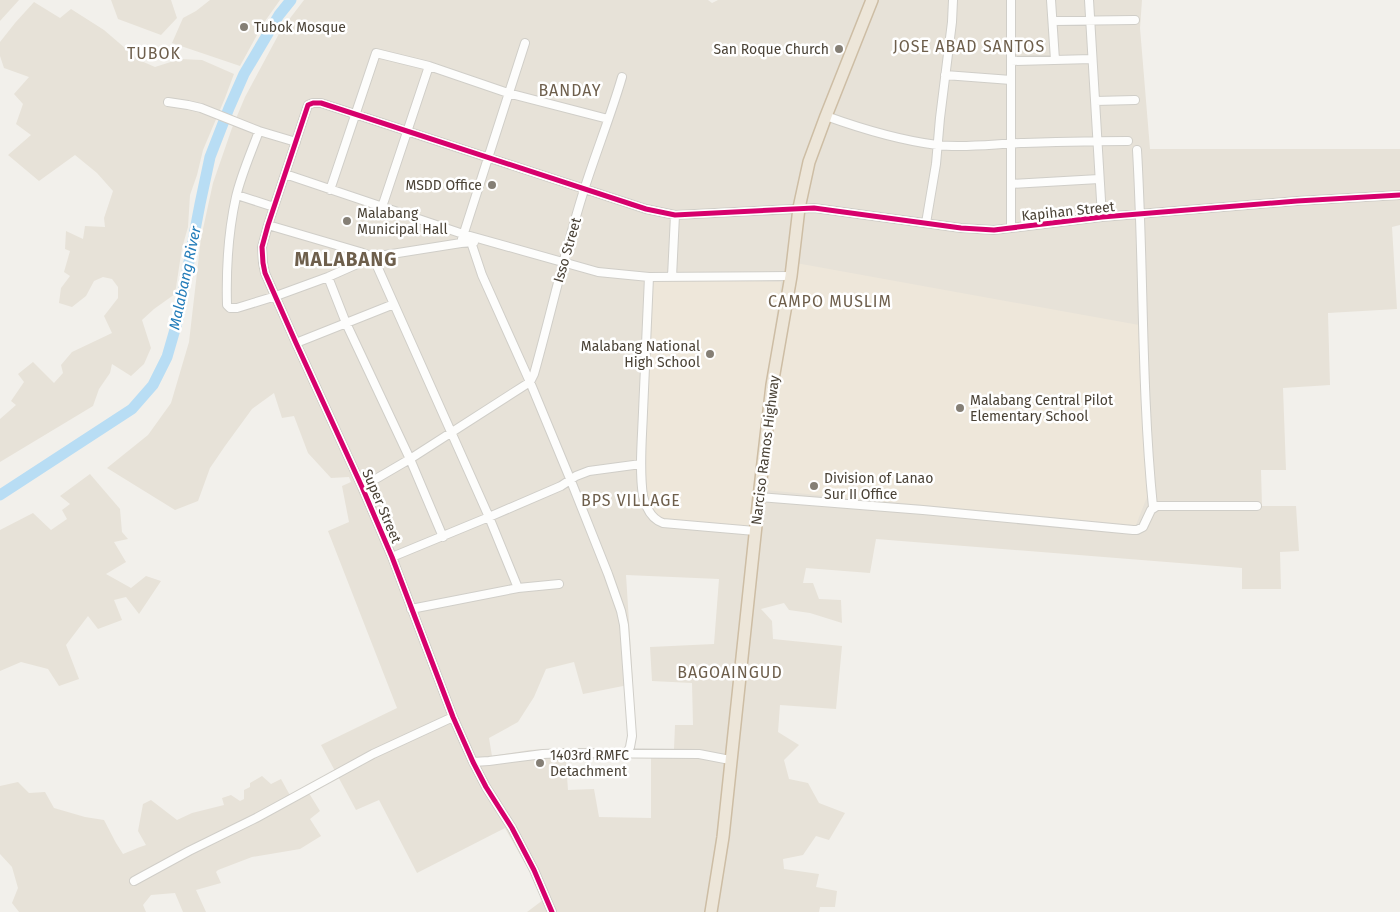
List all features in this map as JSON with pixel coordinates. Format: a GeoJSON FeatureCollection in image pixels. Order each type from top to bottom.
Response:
{"type":"FeatureCollection","features":[{"type":"Feature","properties":{"kind":"highway","name":"Narciso Ramos Highway"},"geometry":{"type":"LineString","coordinates":[[711,912],[723,837],[772,385],[799,208],[809,162],[872,0]]}},
{"type":"Feature","properties":{"kind":"street"},"geometry":{"type":"LineString","coordinates":[[926,223],[936,164],[953,0]]}},
{"type":"Feature","properties":{"kind":"street"},"geometry":{"type":"LineString","coordinates":[[1011,0],[1011,228]]}},
{"type":"Feature","properties":{"kind":"street"},"geometry":{"type":"LineString","coordinates":[[1052,0],[1055,60]]}},
{"type":"Feature","properties":{"kind":"street"},"geometry":{"type":"LineString","coordinates":[[1089,0],[1102,217]]}},
{"type":"Feature","properties":{"kind":"street"},"geometry":{"type":"LineString","coordinates":[[1053,21],[1135,20]]}},
{"type":"Feature","properties":{"kind":"street"},"geometry":{"type":"LineString","coordinates":[[461,243],[525,43]]}},
{"type":"Feature","properties":{"kind":"street"},"geometry":{"type":"LineString","coordinates":[[330,190],[376,53],[429,66],[508,93],[608,119]]}},
{"type":"Feature","properties":{"kind":"street"},"geometry":{"type":"LineString","coordinates":[[1011,61],[1092,59]]}},
{"type":"Feature","properties":{"kind":"street"},"geometry":{"type":"LineString","coordinates":[[382,207],[429,66]]}},
{"type":"Feature","properties":{"kind":"street"},"geometry":{"type":"LineString","coordinates":[[945,76],[1012,80]]}},
{"type":"Feature","properties":{"kind":"street","name":"Isso Street"},"geometry":{"type":"LineString","coordinates":[[530,382],[584,189],[622,78]]}},
{"type":"Feature","properties":{"kind":"street"},"geometry":{"type":"LineString","coordinates":[[1095,101],[1135,100]]}},
{"type":"Feature","properties":{"kind":"street"},"geometry":{"type":"LineString","coordinates":[[168,102],[209,111],[259,131],[296,142]]}},
{"type":"Feature","properties":{"kind":"street","name":"Kapihan Street"},"geometry":{"type":"LineString","coordinates":[[313,102],[319,102],[646,209],[674,215],[826,208],[979,229],[1011,228],[1102,217],[1400,195]]}},
{"type":"Feature","properties":{"kind":"street","name":"Super Street"},"geometry":{"type":"LineString","coordinates":[[313,102],[308,105],[268,225],[262,247],[263,263],[296,343],[392,557],[453,717],[473,762],[486,787],[512,828],[534,870],[552,912]]}},
{"type":"Feature","properties":{"kind":"street"},"geometry":{"type":"LineString","coordinates":[[826,116],[878,134],[938,145],[983,146],[1128,141]]}},
{"type":"Feature","properties":{"kind":"street"},"geometry":{"type":"LineString","coordinates":[[259,131],[237,195],[229,234],[226,276],[227,305],[230,308],[237,308],[276,296],[328,277],[373,257],[484,240]]}},
{"type":"Feature","properties":{"kind":"street"},"geometry":{"type":"LineString","coordinates":[[759,497],[1133,530],[1143,527],[1153,507],[1145,399],[1141,215],[1137,150]]}},
{"type":"Feature","properties":{"kind":"street"},"geometry":{"type":"LineString","coordinates":[[285,174],[463,234],[598,272],[649,277],[790,276]]}},
{"type":"Feature","properties":{"kind":"street"},"geometry":{"type":"LineString","coordinates":[[1011,184],[1099,179]]}},
{"type":"Feature","properties":{"kind":"street"},"geometry":{"type":"LineString","coordinates":[[237,195],[274,207]]}},
{"type":"Feature","properties":{"kind":"street"},"geometry":{"type":"LineString","coordinates":[[672,277],[674,215]]}},
{"type":"Feature","properties":{"kind":"street"},"geometry":{"type":"LineString","coordinates":[[268,225],[373,257],[489,517],[518,588]]}},
{"type":"Feature","properties":{"kind":"street"},"geometry":{"type":"LineString","coordinates":[[471,242],[482,275],[530,382],[608,574],[621,611],[624,625],[632,736],[627,753]]}},
{"type":"Feature","properties":{"kind":"street"},"geometry":{"type":"LineString","coordinates":[[328,277],[346,322],[410,459],[443,536]]}},
{"type":"Feature","properties":{"kind":"street"},"geometry":{"type":"LineString","coordinates":[[649,277],[641,464],[647,508],[657,521],[663,523],[755,531]]}},
{"type":"Feature","properties":{"kind":"street"},"geometry":{"type":"LineString","coordinates":[[296,343],[394,304]]}},
{"type":"Feature","properties":{"kind":"street"},"geometry":{"type":"LineString","coordinates":[[362,487],[410,459],[530,382]]}},
{"type":"Feature","properties":{"kind":"street"},"geometry":{"type":"LineString","coordinates":[[392,557],[570,481],[581,473],[641,464]]}},
{"type":"Feature","properties":{"kind":"street"},"geometry":{"type":"LineString","coordinates":[[1153,507],[1257,506]]}},
{"type":"Feature","properties":{"kind":"street"},"geometry":{"type":"LineString","coordinates":[[411,609],[518,588],[559,584]]}},
{"type":"Feature","properties":{"kind":"street"},"geometry":{"type":"LineString","coordinates":[[134,881],[256,818],[373,754],[453,717]]}},
{"type":"Feature","properties":{"kind":"street"},"geometry":{"type":"LineString","coordinates":[[473,762],[555,753],[699,754],[730,760]]}},
{"type":"Feature","properties":{"kind":"shaded area"},"geometry":{"type":"Polygon","coordinates":[[[0,0],[19,0],[0,21],[0,0]]]}},
{"type":"Feature","properties":{"kind":"shaded area"},"geometry":{"type":"Polygon","coordinates":[[[111,0],[171,0],[177,18],[161,35],[118,19],[111,0]]]}},
{"type":"Feature","properties":{"kind":"shaded area"},"geometry":{"type":"Polygon","coordinates":[[[210,0],[280,0],[263,24],[240,66],[172,43],[183,18],[210,0]]]}},
{"type":"Feature","properties":{"kind":"shaded area"},"geometry":{"type":"Polygon","coordinates":[[[304,0],[708,0],[712,3],[718,0],[1142,0],[1140,28],[1150,149],[1400,149],[1400,225],[1392,227],[1397,309],[1328,313],[1330,385],[1283,388],[1286,470],[1261,470],[1262,506],[1296,506],[1299,551],[1280,552],[1281,589],[1242,589],[1242,568],[876,539],[870,573],[806,568],[803,583],[813,583],[819,599],[841,600],[842,623],[810,613],[789,610],[784,603],[761,609],[772,621],[773,639],[842,646],[836,709],[780,705],[778,732],[799,745],[784,760],[789,779],[808,783],[819,803],[845,813],[829,840],[816,836],[803,855],[783,859],[784,869],[819,874],[816,887],[837,891],[835,907],[820,907],[819,912],[527,912],[543,900],[534,879],[505,828],[417,873],[379,800],[356,810],[321,745],[397,708],[328,531],[349,522],[342,486],[351,482],[349,477],[331,478],[308,453],[294,416],[282,418],[274,393],[252,409],[225,446],[210,468],[198,501],[175,510],[107,468],[148,435],[171,403],[189,342],[201,238],[213,183],[245,97],[281,30],[304,0]],[[626,575],[633,684],[583,694],[574,662],[546,669],[534,697],[518,722],[489,738],[492,756],[529,750],[565,748],[568,790],[594,789],[599,817],[651,818],[651,749],[674,749],[675,725],[693,725],[692,683],[652,681],[650,647],[714,644],[719,579],[626,575]]]}},
{"type":"Feature","properties":{"kind":"shaded area"},"geometry":{"type":"Polygon","coordinates":[[[34,2],[60,18],[71,9],[104,30],[139,60],[155,67],[180,59],[202,60],[234,74],[203,150],[190,195],[188,227],[182,248],[175,294],[142,320],[151,348],[144,364],[131,376],[112,364],[110,373],[99,389],[93,406],[0,462],[0,419],[16,405],[11,401],[24,382],[18,374],[33,362],[54,383],[63,373],[61,365],[72,352],[112,333],[104,316],[118,298],[118,287],[112,279],[103,277],[94,281],[86,296],[72,307],[59,303],[61,288],[70,276],[64,272],[70,251],[65,249],[66,231],[83,239],[85,226],[105,227],[104,218],[113,191],[97,173],[75,155],[39,181],[8,155],[31,135],[16,124],[23,104],[14,94],[29,77],[4,68],[0,56],[0,42],[34,2]]]}},
{"type":"Feature","properties":{"kind":"shaded area","name":"Malabang Central Pilot Elementary School"},"geometry":{"type":"Polygon","coordinates":[[[796,263],[1139,325],[1147,497],[1136,525],[765,490],[796,263]]]}},
{"type":"Feature","properties":{"kind":"shaded area","name":"Malabang National High School"},"geometry":{"type":"Polygon","coordinates":[[[652,279],[781,282],[760,436],[751,528],[657,519],[648,507],[644,480],[652,279]]]}},
{"type":"Feature","properties":{"kind":"shaded area"},"geometry":{"type":"Polygon","coordinates":[[[90,474],[120,509],[122,532],[128,539],[114,542],[126,562],[106,574],[131,588],[146,576],[161,581],[139,614],[126,597],[114,600],[122,620],[98,629],[88,616],[66,645],[79,679],[59,686],[48,669],[21,662],[0,671],[0,530],[33,513],[51,530],[67,519],[62,510],[70,504],[60,496],[90,474]]]}},
{"type":"Feature","properties":{"kind":"shaded area"},"geometry":{"type":"Polygon","coordinates":[[[262,776],[271,784],[281,779],[292,799],[307,790],[320,811],[310,819],[321,836],[300,849],[252,857],[218,870],[216,872],[221,883],[196,890],[206,912],[183,912],[175,893],[151,895],[143,905],[146,912],[19,912],[12,903],[18,888],[12,867],[0,854],[0,786],[18,782],[29,793],[45,792],[54,808],[85,817],[104,820],[123,854],[146,845],[138,831],[143,804],[151,800],[177,820],[192,813],[224,805],[222,798],[231,795],[240,801],[244,799],[244,790],[250,787],[250,783],[262,776]]]}},
{"type":"Feature","properties":{"kind":"waterway","name":"Malabang River"},"geometry":{"type":"LineString","coordinates":[[0,495],[132,409],[153,385],[167,357],[178,319],[210,157],[244,74],[279,15],[291,0]]}},
{"type":"Feature","properties":{"kind":"cycle path"},"geometry":{"type":"LineString","coordinates":[[552,912],[534,870],[512,828],[486,787],[473,762],[453,717],[392,557],[265,273],[262,247],[308,105],[321,103],[646,209],[675,215],[814,208],[961,228],[994,230],[1102,217],[1297,201],[1400,195]]}},
{"type":"Feature","properties":{"kind":"place","name":"Tubok Mosque"},"geometry":{"type":"Point","coordinates":[244,27]}},
{"type":"Feature","properties":{"kind":"place","name":"San Roque Church"},"geometry":{"type":"Point","coordinates":[839,49]}},
{"type":"Feature","properties":{"kind":"place","name":"MSDD Office"},"geometry":{"type":"Point","coordinates":[492,185]}},
{"type":"Feature","properties":{"kind":"place","name":"Malabang Municipal Hall"},"geometry":{"type":"Point","coordinates":[347,221]}},
{"type":"Feature","properties":{"kind":"place","name":"Malabang National High School"},"geometry":{"type":"Point","coordinates":[710,354]}},
{"type":"Feature","properties":{"kind":"place","name":"Malabang Central Pilot Elementary School"},"geometry":{"type":"Point","coordinates":[960,408]}},
{"type":"Feature","properties":{"kind":"place","name":"Division of Lanao Sur II Office"},"geometry":{"type":"Point","coordinates":[814,486]}},
{"type":"Feature","properties":{"kind":"place","name":"1403rd RMFC Detachment"},"geometry":{"type":"Point","coordinates":[540,763]}},
{"type":"Feature","properties":{"kind":"district","name":"JOSE ABAD SANTOS"},"geometry":{"type":"Point","coordinates":[969,46]}},
{"type":"Feature","properties":{"kind":"district","name":"TUBOK"},"geometry":{"type":"Point","coordinates":[154,53]}},
{"type":"Feature","properties":{"kind":"district","name":"BANDAY"},"geometry":{"type":"Point","coordinates":[570,90]}},
{"type":"Feature","properties":{"kind":"district","name":"MALABANG"},"geometry":{"type":"Point","coordinates":[346,259]}},
{"type":"Feature","properties":{"kind":"district","name":"CAMPO MUSLIM"},"geometry":{"type":"Point","coordinates":[830,301]}},
{"type":"Feature","properties":{"kind":"district","name":"BPS VILLAGE"},"geometry":{"type":"Point","coordinates":[631,500]}},
{"type":"Feature","properties":{"kind":"district","name":"BAGOAINGUD"},"geometry":{"type":"Point","coordinates":[730,672]}}]}
